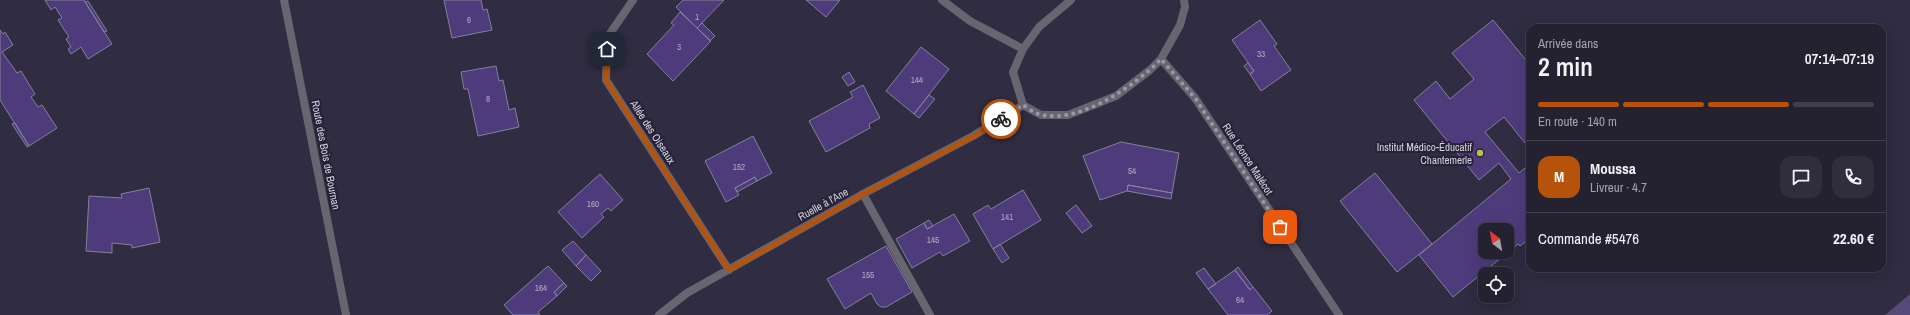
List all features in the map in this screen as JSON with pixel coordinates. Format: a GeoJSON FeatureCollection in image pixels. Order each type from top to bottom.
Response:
{"type":"FeatureCollection","features":[{"type":"Feature","properties":{"kind":"street","name":"Route des Bois de Bournan"},"geometry":{"type":"LineString","coordinates":[[284,0],[346,315]]}},
{"type":"Feature","properties":{"kind":"street","name":"Allée des Oiseaux"},"geometry":{"type":"LineString","coordinates":[[633,0],[608,38],[606,80],[729,270]]}},
{"type":"Feature","properties":{"kind":"street"},"geometry":{"type":"LineString","coordinates":[[942,0],[970,21],[1023,49]]}},
{"type":"Feature","properties":{"kind":"street"},"geometry":{"type":"LineString","coordinates":[[1071,0],[1039,27],[1023,49],[1013,72],[1023,105],[1041,115],[1068,115],[1116,96],[1150,70],[1161,59],[1180,25],[1185,7],[1184,0]]}},
{"type":"Feature","properties":{"kind":"street","name":"Rue Léonce Malécot"},"geometry":{"type":"LineString","coordinates":[[1161,59],[1195,98],[1339,315]]}},
{"type":"Feature","properties":{"kind":"street","name":"Ruelle à l'Ane"},"geometry":{"type":"LineString","coordinates":[[659,315],[687,293],[863,194],[974,136],[1023,105]]}},
{"type":"Feature","properties":{"kind":"street"},"geometry":{"type":"LineString","coordinates":[[863,194],[930,315]]}},
{"type":"Feature","properties":{"kind":"shaded area"},"geometry":{"type":"Polygon","coordinates":[[[1910,294],[1910,315],[1885,315],[1910,294]]]}},
{"type":"Feature","properties":{"kind":"building"},"geometry":{"type":"Polygon","coordinates":[[[45,0],[84,0],[112,44],[88,59],[81,47],[71,54],[68,49],[71,47],[66,39],[69,37],[58,20],[62,18],[55,7],[51,10],[45,0]]]}},
{"type":"Feature","properties":{"kind":"building"},"geometry":{"type":"Polygon","coordinates":[[[444,0],[481,0],[483,10],[487,9],[492,30],[452,38],[444,0]]]}},
{"type":"Feature","properties":{"kind":"building"},"geometry":{"type":"Polygon","coordinates":[[[683,0],[724,0],[697,28],[676,7],[683,0]]]}},
{"type":"Feature","properties":{"kind":"building"},"geometry":{"type":"Polygon","coordinates":[[[806,0],[840,0],[826,17],[806,0]]]}},
{"type":"Feature","properties":{"kind":"building"},"geometry":{"type":"Polygon","coordinates":[[[88,1],[107,31],[104,32],[85,2],[88,1]]]}},
{"type":"Feature","properties":{"kind":"building"},"geometry":{"type":"Polygon","coordinates":[[[680,12],[711,41],[673,81],[647,54],[674,25],[671,23],[680,12]]]}},
{"type":"Feature","properties":{"kind":"building"},"geometry":{"type":"Polygon","coordinates":[[[1260,20],[1277,44],[1274,46],[1291,70],[1261,91],[1250,74],[1254,71],[1232,40],[1260,20]]]}},
{"type":"Feature","properties":{"kind":"building","name":"Institut Médico-Éducatif Chantemerle"},"geometry":{"type":"Polygon","coordinates":[[[1493,20],[1526,60],[1526,142],[1525,143],[1504,117],[1485,132],[1519,173],[1526,167],[1526,241],[1520,246],[1518,244],[1514,247],[1514,223],[1478,223],[1478,259],[1500,259],[1490,267],[1478,267],[1478,277],[1453,297],[1419,255],[1511,179],[1499,163],[1479,180],[1414,100],[1436,81],[1450,99],[1474,79],[1452,53],[1493,20]]]}},
{"type":"Feature","properties":{"kind":"building"},"geometry":{"type":"Polygon","coordinates":[[[702,23],[715,36],[710,41],[697,28],[702,23]]]}},
{"type":"Feature","properties":{"kind":"building"},"geometry":{"type":"Polygon","coordinates":[[[0,30],[3,34],[5,32],[13,45],[2,52],[17,73],[21,71],[35,94],[31,97],[38,107],[42,105],[57,128],[29,146],[0,100],[0,30]]]}},
{"type":"Feature","properties":{"kind":"building"},"geometry":{"type":"Polygon","coordinates":[[[921,47],[949,69],[914,114],[886,91],[921,47]]]}},
{"type":"Feature","properties":{"kind":"building"},"geometry":{"type":"Polygon","coordinates":[[[1248,63],[1254,71],[1250,74],[1244,66],[1248,63]]]}},
{"type":"Feature","properties":{"kind":"building"},"geometry":{"type":"Polygon","coordinates":[[[496,66],[499,81],[503,80],[509,110],[515,108],[519,127],[478,136],[468,89],[464,89],[461,72],[496,66]]]}},
{"type":"Feature","properties":{"kind":"building"},"geometry":{"type":"Polygon","coordinates":[[[849,72],[855,82],[848,86],[842,77],[849,72]]]}},
{"type":"Feature","properties":{"kind":"building"},"geometry":{"type":"Polygon","coordinates":[[[863,85],[880,118],[869,124],[870,128],[826,152],[809,121],[853,97],[850,92],[863,85]]]}},
{"type":"Feature","properties":{"kind":"building"},"geometry":{"type":"Polygon","coordinates":[[[929,95],[935,99],[919,118],[914,114],[929,95]]]}},
{"type":"Feature","properties":{"kind":"building"},"geometry":{"type":"Polygon","coordinates":[[[15,123],[29,146],[27,147],[12,124],[15,123]]]}},
{"type":"Feature","properties":{"kind":"building"},"geometry":{"type":"Polygon","coordinates":[[[753,136],[772,173],[757,181],[755,177],[735,188],[739,195],[726,202],[705,161],[753,136]]]}},
{"type":"Feature","properties":{"kind":"building"},"geometry":{"type":"Polygon","coordinates":[[[1121,142],[1179,153],[1172,193],[1128,185],[1127,191],[1100,200],[1083,156],[1121,142]]]}},
{"type":"Feature","properties":{"kind":"building","name":"Institut Médico-Éducatif Chantemerle"},"geometry":{"type":"Polygon","coordinates":[[[1375,173],[1432,244],[1397,272],[1340,201],[1375,173]]]}},
{"type":"Feature","properties":{"kind":"building"},"geometry":{"type":"Polygon","coordinates":[[[600,174],[623,200],[611,211],[608,208],[601,214],[604,217],[582,238],[558,212],[600,174]]]}},
{"type":"Feature","properties":{"kind":"building"},"geometry":{"type":"Polygon","coordinates":[[[755,177],[757,181],[737,192],[735,188],[755,177]]]}},
{"type":"Feature","properties":{"kind":"building"},"geometry":{"type":"Polygon","coordinates":[[[1128,185],[1172,193],[1171,199],[1127,191],[1128,185]]]}},
{"type":"Feature","properties":{"kind":"building"},"geometry":{"type":"Polygon","coordinates":[[[149,188],[160,242],[132,248],[132,245],[112,243],[112,253],[86,251],[89,196],[122,198],[121,194],[149,188]]]}},
{"type":"Feature","properties":{"kind":"building"},"geometry":{"type":"Polygon","coordinates":[[[1023,190],[1041,220],[993,249],[973,214],[988,205],[991,209],[1023,190]]]}},
{"type":"Feature","properties":{"kind":"building"},"geometry":{"type":"Polygon","coordinates":[[[1076,205],[1092,226],[1082,233],[1066,213],[1076,205]]]}},
{"type":"Feature","properties":{"kind":"building"},"geometry":{"type":"Polygon","coordinates":[[[954,214],[970,241],[943,256],[940,252],[912,268],[896,239],[924,223],[927,229],[954,214]]]}},
{"type":"Feature","properties":{"kind":"building"},"geometry":{"type":"Polygon","coordinates":[[[929,220],[933,226],[927,229],[924,223],[929,220]]]}},
{"type":"Feature","properties":{"kind":"building"},"geometry":{"type":"Polygon","coordinates":[[[573,241],[586,255],[576,266],[562,250],[573,241]]]}},
{"type":"Feature","properties":{"kind":"building"},"geometry":{"type":"Polygon","coordinates":[[[1000,244],[1009,258],[1002,263],[993,249],[1000,244]]]}},
{"type":"Feature","properties":{"kind":"building"},"geometry":{"type":"Polygon","coordinates":[[[886,246],[912,292],[886,307],[881,307],[877,304],[871,293],[845,309],[827,279],[886,246]]]}},
{"type":"Feature","properties":{"kind":"building"},"geometry":{"type":"Polygon","coordinates":[[[586,255],[601,271],[591,281],[576,266],[586,255]]]}},
{"type":"Feature","properties":{"kind":"building"},"geometry":{"type":"Polygon","coordinates":[[[548,266],[564,283],[554,292],[557,296],[538,312],[540,315],[513,315],[504,305],[548,266]]]}},
{"type":"Feature","properties":{"kind":"building"},"geometry":{"type":"Polygon","coordinates":[[[1238,267],[1253,287],[1250,290],[1235,270],[1238,267]]]}},
{"type":"Feature","properties":{"kind":"building"},"geometry":{"type":"Polygon","coordinates":[[[1204,268],[1216,284],[1208,289],[1196,273],[1204,268]]]}},
{"type":"Feature","properties":{"kind":"building"},"geometry":{"type":"Polygon","coordinates":[[[1235,270],[1250,290],[1253,287],[1272,311],[1267,315],[1228,315],[1208,289],[1235,270]]]}},
{"type":"Feature","properties":{"kind":"building"},"geometry":{"type":"Polygon","coordinates":[[[564,283],[567,286],[557,296],[554,292],[564,283]]]}},
{"type":"Feature","properties":{"kind":"way so far"},"geometry":{"type":"LineString","coordinates":[[1001,119],[1023,105],[1041,115],[1068,115],[1116,96],[1150,70],[1161,59],[1195,98],[1280,227]]}},
{"type":"Feature","properties":{"kind":"place","name":"Institut Médico-Éducatif Chantemerle"},"geometry":{"type":"Point","coordinates":[1480,153]}},
{"type":"Feature","properties":{"kind":"route"},"geometry":{"type":"LineString","coordinates":[[607,49],[606,80],[729,270],[863,194],[974,136],[1001,119]]}}]}
